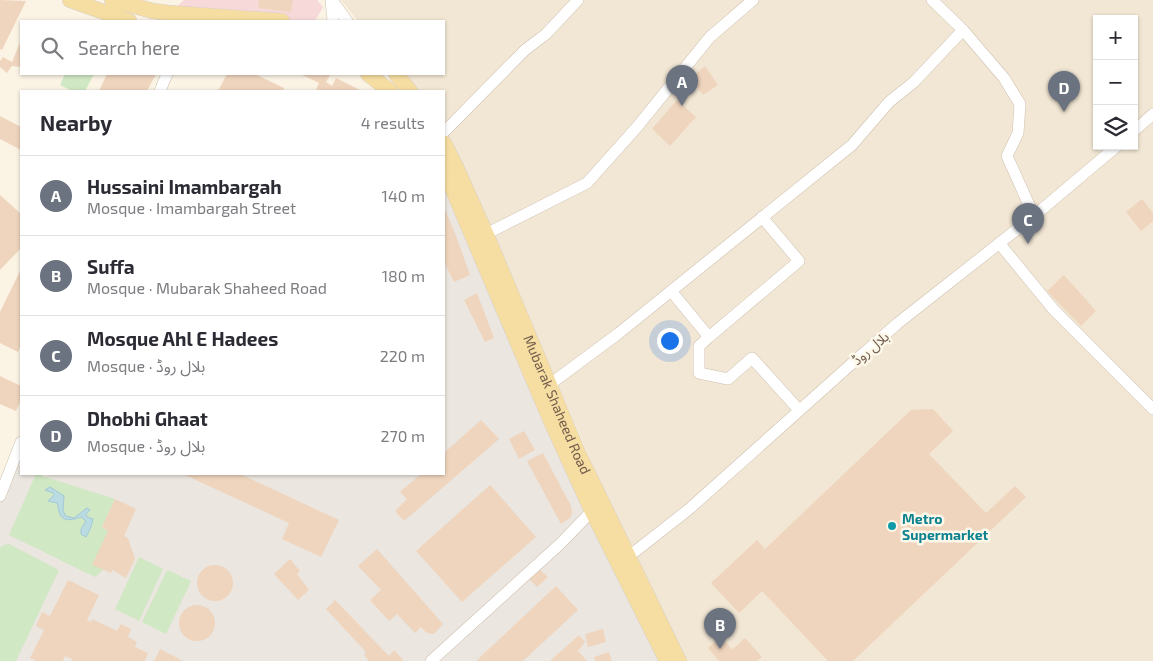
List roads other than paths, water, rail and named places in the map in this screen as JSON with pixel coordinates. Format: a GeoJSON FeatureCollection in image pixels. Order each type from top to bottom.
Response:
{"type":"FeatureCollection","features":[{"type":"Feature","properties":{"kind":"main road"},"geometry":{"type":"LineString","coordinates":[[70,0],[126,20]]}},
{"type":"Feature","properties":{"kind":"main road"},"geometry":{"type":"LineString","coordinates":[[112,0],[188,19],[235,20]]}},
{"type":"Feature","properties":{"kind":"main road"},"geometry":{"type":"LineString","coordinates":[[369,75],[389,90]]}},
{"type":"Feature","properties":{"kind":"main road"},"geometry":{"type":"LineString","coordinates":[[397,75],[409,90]]}},
{"type":"Feature","properties":{"kind":"main road","name":"Mubarak Shaheed Road"},"geometry":{"type":"LineString","coordinates":[[445,145],[486,234],[578,453],[679,661]]}},
{"type":"Feature","properties":{"kind":"main road","name":"Mubarak Shaheed Road"},"geometry":{"type":"LineString","coordinates":[[445,171],[550,419],[592,511],[667,661]]}},
{"type":"Feature","properties":{"kind":"street"},"geometry":{"type":"LineString","coordinates":[[331,0],[333,20]]}},
{"type":"Feature","properties":{"kind":"street"},"geometry":{"type":"LineString","coordinates":[[331,0],[347,20]]}},
{"type":"Feature","properties":{"kind":"street"},"geometry":{"type":"LineString","coordinates":[[445,131],[525,50],[546,34],[578,0]]}},
{"type":"Feature","properties":{"kind":"street"},"geometry":{"type":"LineString","coordinates":[[486,234],[587,183],[637,127],[710,37],[753,0]]}},
{"type":"Feature","properties":{"kind":"street"},"geometry":{"type":"LineString","coordinates":[[932,0],[963,30],[1004,78],[1020,104],[1018,133],[1007,156],[1034,216]]}},
{"type":"Feature","properties":{"kind":"street"},"geometry":{"type":"LineString","coordinates":[[549,385],[619,333],[852,145],[889,102],[914,82],[963,30]]}},
{"type":"Feature","properties":{"kind":"street"},"geometry":{"type":"LineString","coordinates":[[160,90],[167,75]]}},
{"type":"Feature","properties":{"kind":"street"},"geometry":{"type":"LineString","coordinates":[[1138,127],[1153,114]]}},
{"type":"Feature","properties":{"kind":"street","name":"بلال روڈ"},"geometry":{"type":"LineString","coordinates":[[628,557],[688,510],[898,323],[1034,216],[1113,150]]}},
{"type":"Feature","properties":{"kind":"street"},"geometry":{"type":"LineString","coordinates":[[762,218],[799,261],[698,346],[699,373],[728,379],[752,358],[799,410]]}},
{"type":"Feature","properties":{"kind":"street"},"geometry":{"type":"LineString","coordinates":[[999,243],[1054,310],[1153,409]]}},
{"type":"Feature","properties":{"kind":"street"},"geometry":{"type":"LineString","coordinates":[[671,291],[709,336]]}},
{"type":"Feature","properties":{"kind":"street"},"geometry":{"type":"LineString","coordinates":[[0,496],[20,445]]}},
{"type":"Feature","properties":{"kind":"street"},"geometry":{"type":"LineString","coordinates":[[431,661],[560,544],[592,511]]}},
{"type":"Feature","properties":{"kind":"water"},"geometry":{"type":"Polygon","coordinates":[[[50,487],[64,496],[63,511],[66,516],[74,518],[87,508],[90,510],[86,514],[87,517],[93,519],[86,537],[81,534],[81,529],[86,521],[81,517],[71,520],[65,519],[60,515],[57,503],[48,501],[54,495],[45,490],[50,487]]]}},
{"type":"Feature","properties":{"kind":"place","name":"Hussaini Imambargah"},"geometry":{"type":"Point","coordinates":[682,106]}},
{"type":"Feature","properties":{"kind":"place","name":"Dhobhi Ghaat"},"geometry":{"type":"Point","coordinates":[1064,112]}},
{"type":"Feature","properties":{"kind":"place","name":"Mosque Ahl E Hadees"},"geometry":{"type":"Point","coordinates":[1028,244]}},
{"type":"Feature","properties":{"kind":"place","name":"Metro Supermarket"},"geometry":{"type":"Point","coordinates":[892,526]}},
{"type":"Feature","properties":{"kind":"place","name":"Suffa"},"geometry":{"type":"Point","coordinates":[720,649]}}]}
